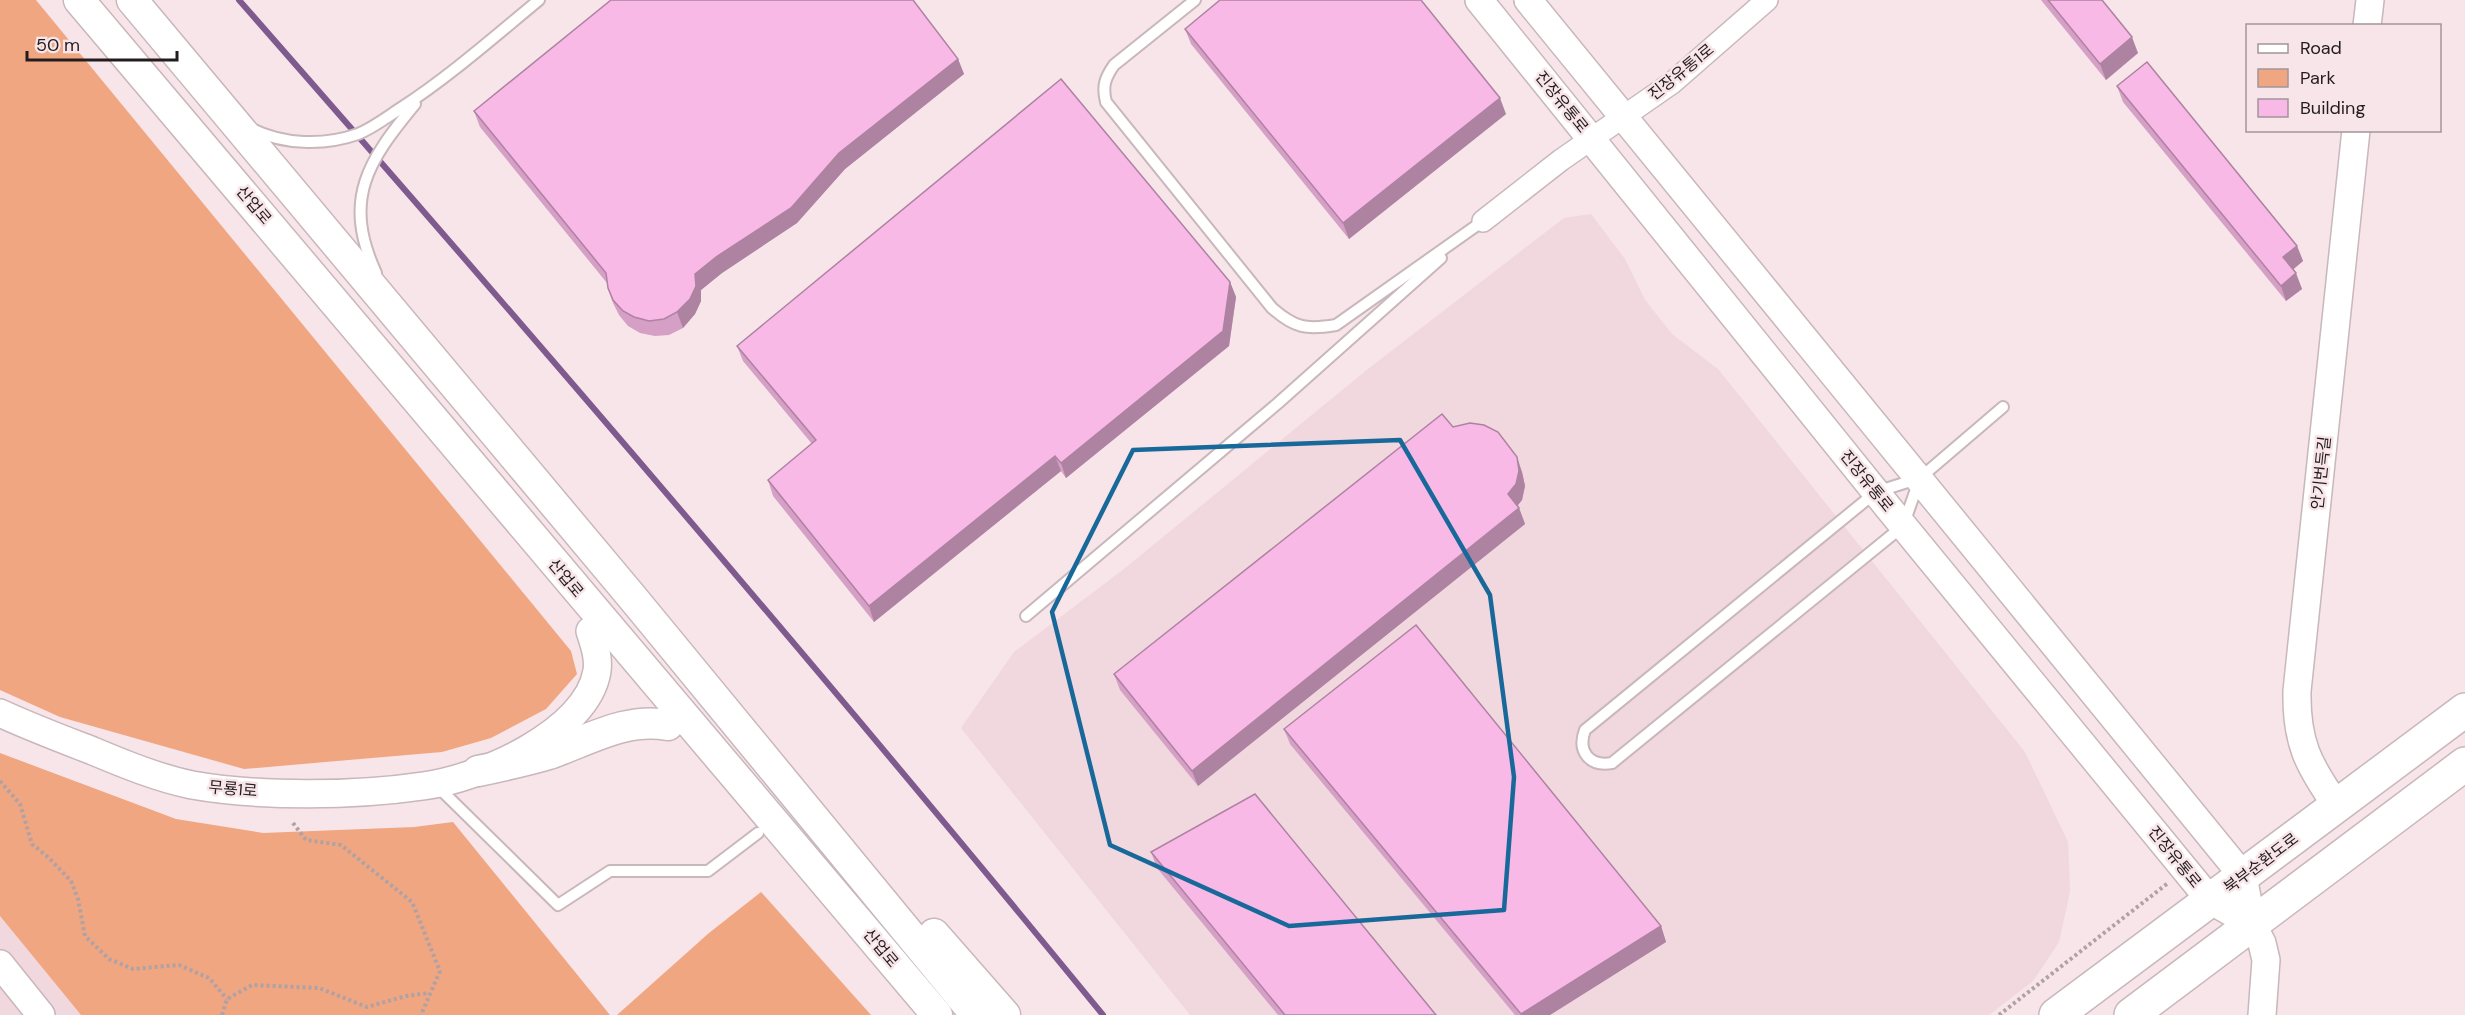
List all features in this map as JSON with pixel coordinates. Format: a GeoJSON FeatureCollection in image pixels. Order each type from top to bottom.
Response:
{"type":"FeatureCollection","features":[{"type":"Feature","properties":{"kind":"main road","name":"산업로"},"geometry":{"type":"LineString","coordinates":[[80,0],[937,1015]]}},
{"type":"Feature","properties":{"kind":"main road","name":"산업로"},"geometry":{"type":"LineString","coordinates":[[132,0],[632,597],[976,1015]]}},
{"type":"Feature","properties":{"kind":"main road","name":"산업로"},"geometry":{"type":"LineString","coordinates":[[197,139],[395,395],[910,1015]]}},
{"type":"Feature","properties":{"kind":"main road","name":"산업로"},"geometry":{"type":"LineString","coordinates":[[632,597],[862,850],[1005,1015]]}},
{"type":"Feature","properties":{"kind":"main road","name":"북부순환도로"},"geometry":{"type":"LineString","coordinates":[[2056,1015],[2465,710]]}},
{"type":"Feature","properties":{"kind":"main road"},"geometry":{"type":"LineString","coordinates":[[478,771],[532,759],[633,724],[652,722],[668,724]]}},
{"type":"Feature","properties":{"kind":"main road"},"geometry":{"type":"LineString","coordinates":[[2131,1015],[2465,764]]}},
{"type":"Feature","properties":{"kind":"street","name":"진장유통로"},"geometry":{"type":"LineString","coordinates":[[1479,0],[1903,526],[2210,900],[2252,924]]}},
{"type":"Feature","properties":{"kind":"street"},"geometry":{"type":"LineString","coordinates":[[1528,0],[2243,876],[2252,924],[2262,943],[2266,960],[2262,1015]]}},
{"type":"Feature","properties":{"kind":"street","name":"진장유통1로"},"geometry":{"type":"LineString","coordinates":[[1483,221],[1592,139],[1672,83],[1767,0]]}},
{"type":"Feature","properties":{"kind":"street"},"geometry":{"type":"LineString","coordinates":[[2367,24],[2370,0]]}},
{"type":"Feature","properties":{"kind":"street","name":"안기번득길"},"geometry":{"type":"LineString","coordinates":[[2337,806],[2317,778],[2305,753],[2297,722],[2297,691],[2356,132]]}},
{"type":"Feature","properties":{"kind":"street","name":"무룡1로"},"geometry":{"type":"LineString","coordinates":[[0,713],[133,767],[191,784],[255,791],[320,793],[378,791],[435,784],[478,771],[527,749],[556,730],[578,709],[591,690],[597,670],[597,653],[590,631]]}},
{"type":"Feature","properties":{"kind":"street"},"geometry":{"type":"LineString","coordinates":[[0,964],[41,1015]]}},
{"type":"Feature","properties":{"kind":"lane"},"geometry":{"type":"LineString","coordinates":[[229,116],[270,136],[298,142],[319,142],[359,133],[424,93],[539,0]]}},
{"type":"Feature","properties":{"kind":"lane"},"geometry":{"type":"LineString","coordinates":[[1195,0],[1114,65],[1106,76],[1103,90],[1106,102],[1272,308],[1286,320],[1299,327],[1315,328],[1336,325],[1483,221]]}},
{"type":"Feature","properties":{"kind":"lane"},"geometry":{"type":"LineString","coordinates":[[394,312],[371,263],[363,234],[360,209],[363,186],[372,163],[389,135],[424,93]]}},
{"type":"Feature","properties":{"kind":"lane"},"geometry":{"type":"LineString","coordinates":[[1026,616],[1277,404],[1483,221]]}},
{"type":"Feature","properties":{"kind":"lane"},"geometry":{"type":"LineString","coordinates":[[1920,478],[1903,526],[1612,763],[1602,764],[1591,761],[1583,751],[1582,739],[1585,730],[1876,492],[1920,478],[2003,407]]}},
{"type":"Feature","properties":{"kind":"lane"},"geometry":{"type":"LineString","coordinates":[[435,784],[558,905],[610,871],[708,871],[759,833]]}},
{"type":"Feature","properties":{"kind":"path"},"geometry":{"type":"LineString","coordinates":[[0,781],[20,804],[32,844],[71,881],[78,899],[85,936],[109,959],[133,969],[179,965],[209,978],[227,999]]}},
{"type":"Feature","properties":{"kind":"path"},"geometry":{"type":"LineString","coordinates":[[293,823],[306,840],[341,845],[412,902],[440,971],[421,1015]]}},
{"type":"Feature","properties":{"kind":"path"},"geometry":{"type":"LineString","coordinates":[[1999,1015],[2185,870]]}},
{"type":"Feature","properties":{"kind":"path"},"geometry":{"type":"LineString","coordinates":[[222,1015],[227,999],[252,985],[319,988],[368,1006],[406,996],[429,993]]}},
{"type":"Feature","properties":{"kind":"highlighted area"},"geometry":{"type":"Polygon","coordinates":[[[1400,440],[1490,595],[1514,777],[1504,910],[1289,926],[1110,845],[1052,612],[1133,450],[1400,440]]]}},
{"type":"Feature","properties":{"kind":"shaded area"},"geometry":{"type":"Polygon","coordinates":[[[1591,214],[1625,259],[1645,300],[1672,334],[1718,369],[2025,752],[2068,842],[2070,892],[2059,942],[2033,981],[1989,1015],[1190,1015],[961,728],[1014,652],[1124,569],[1368,369],[1564,218],[1591,214]]]}},
{"type":"Feature","properties":{"kind":"shaded area"},"geometry":{"type":"Polygon","coordinates":[[[0,916],[81,1015],[0,1015],[0,916]]]}},
{"type":"Feature","properties":{"kind":"green space"},"geometry":{"type":"Polygon","coordinates":[[[0,0],[36,0],[571,651],[577,674],[546,709],[491,738],[442,752],[244,769],[60,717],[0,690],[0,0]]]}},
{"type":"Feature","properties":{"kind":"green space"},"geometry":{"type":"Polygon","coordinates":[[[0,753],[176,819],[263,833],[414,827],[453,822],[610,1015],[81,1015],[0,916],[0,753]]]}},
{"type":"Feature","properties":{"kind":"green space"},"geometry":{"type":"Polygon","coordinates":[[[761,892],[871,1015],[617,1015],[709,933],[761,892]]]}},
{"type":"Feature","properties":{"kind":"building"},"geometry":{"type":"Polygon","coordinates":[[[611,0],[913,0],[958,59],[839,153],[791,208],[716,257],[695,274],[696,286],[690,299],[677,312],[664,319],[649,321],[623,311],[613,300],[608,288],[606,273],[474,111],[611,0]]]}},
{"type":"Feature","properties":{"kind":"building"},"geometry":{"type":"Polygon","coordinates":[[[1220,0],[1421,0],[1500,98],[1343,223],[1185,29],[1220,0]]]}},
{"type":"Feature","properties":{"kind":"building"},"geometry":{"type":"Polygon","coordinates":[[[2048,0],[2102,0],[2132,37],[2100,64],[2048,0]]]}},
{"type":"Feature","properties":{"kind":"building"},"geometry":{"type":"Polygon","coordinates":[[[2147,62],[2297,246],[2283,257],[2296,273],[2281,286],[2117,86],[2147,62]]]}},
{"type":"Feature","properties":{"kind":"building"},"geometry":{"type":"Polygon","coordinates":[[[1061,79],[1230,282],[1223,331],[1061,463],[1055,456],[869,606],[768,480],[816,440],[737,346],[1061,79]]]}},
{"type":"Feature","properties":{"kind":"building"},"geometry":{"type":"Polygon","coordinates":[[[1442,414],[1453,427],[1470,423],[1484,425],[1498,432],[1517,457],[1519,471],[1516,484],[1508,494],[1519,508],[1192,771],[1114,674],[1442,414]]]}},
{"type":"Feature","properties":{"kind":"building"},"geometry":{"type":"Polygon","coordinates":[[[1416,625],[1661,926],[1521,1014],[1284,729],[1416,625]]]}},
{"type":"Feature","properties":{"kind":"building"},"geometry":{"type":"Polygon","coordinates":[[[1255,794],[1436,1015],[1285,1015],[1151,852],[1255,794]]]}},
{"type":"Feature","properties":{"kind":"waterway"},"geometry":{"type":"LineString","coordinates":[[239,0],[676,504],[891,758],[1103,1015]]}}]}
